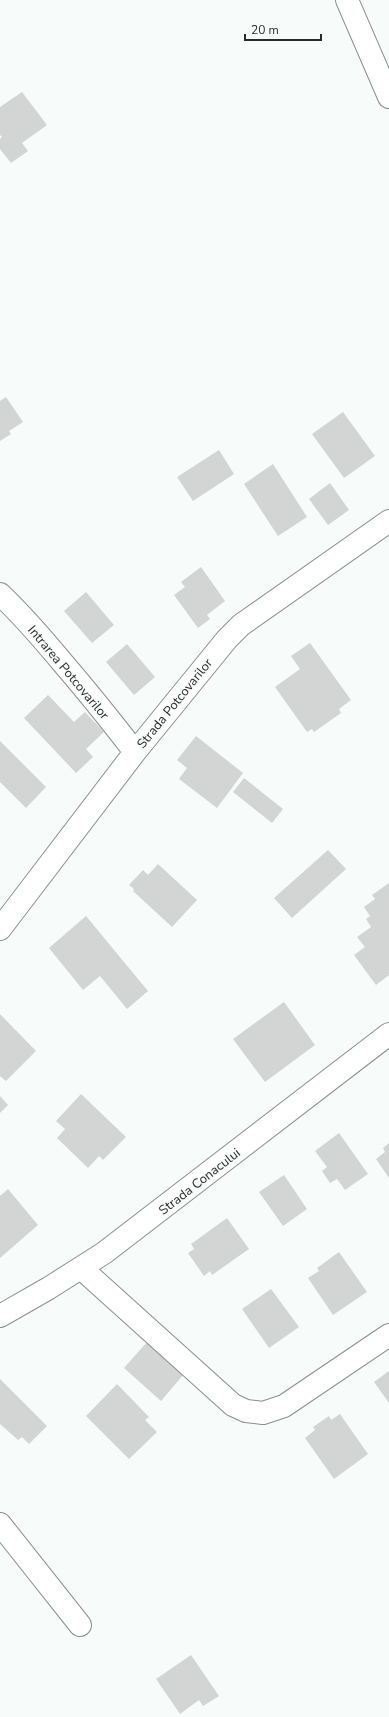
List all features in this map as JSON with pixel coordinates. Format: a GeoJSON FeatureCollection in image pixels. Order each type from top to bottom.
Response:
{"type":"FeatureCollection","features":[{"type":"Feature","properties":{"kind":"street"},"geometry":{"type":"LineString","coordinates":[[347,0],[389,97]]}},
{"type":"Feature","properties":{"kind":"street","name":"Strada Potcovarilor"},"geometry":{"type":"LineString","coordinates":[[0,929],[135,752],[209,659],[241,625],[389,521]]}},
{"type":"Feature","properties":{"kind":"street","name":"Intrarea Potcovarilor"},"geometry":{"type":"LineString","coordinates":[[0,594],[14,607],[48,645],[104,711],[135,752]]}},
{"type":"Feature","properties":{"kind":"street","name":"Strada Conacului"},"geometry":{"type":"LineString","coordinates":[[0,1316],[81,1268],[132,1233],[389,1034]]}},
{"type":"Feature","properties":{"kind":"street"},"geometry":{"type":"LineString","coordinates":[[81,1268],[233,1405],[246,1411],[263,1413],[284,1406],[389,1335]]}},
{"type":"Feature","properties":{"kind":"street"},"geometry":{"type":"LineString","coordinates":[[0,1524],[80,1625]]}},
{"type":"Feature","properties":{"kind":"building"},"geometry":{"type":"Polygon","coordinates":[[[22,92],[47,125],[22,143],[28,151],[11,163],[0,149],[0,139],[2,137],[0,135],[0,107],[22,92]]]}},
{"type":"Feature","properties":{"kind":"building"},"geometry":{"type":"Polygon","coordinates":[[[6,397],[23,422],[9,431],[11,434],[0,441],[0,401],[6,397]]]}},
{"type":"Feature","properties":{"kind":"building"},"geometry":{"type":"Polygon","coordinates":[[[343,412],[375,456],[344,478],[312,434],[343,412]]]}},
{"type":"Feature","properties":{"kind":"building"},"geometry":{"type":"Polygon","coordinates":[[[219,450],[234,474],[193,501],[177,477],[219,450]]]}},
{"type":"Feature","properties":{"kind":"building"},"geometry":{"type":"Polygon","coordinates":[[[273,464],[307,517],[278,536],[244,484],[273,464]]]}},
{"type":"Feature","properties":{"kind":"building"},"geometry":{"type":"Polygon","coordinates":[[[330,483],[349,510],[328,525],[309,499],[330,483]]]}},
{"type":"Feature","properties":{"kind":"building"},"geometry":{"type":"Polygon","coordinates":[[[201,567],[225,601],[207,615],[210,619],[198,628],[174,595],[185,587],[181,582],[201,567]]]}},
{"type":"Feature","properties":{"kind":"building"},"geometry":{"type":"Polygon","coordinates":[[[86,592],[114,625],[92,643],[64,611],[86,592]]]}},
{"type":"Feature","properties":{"kind":"building"},"geometry":{"type":"Polygon","coordinates":[[[310,643],[351,700],[339,709],[341,713],[314,732],[312,729],[307,732],[275,687],[300,669],[291,656],[310,643]]]}},
{"type":"Feature","properties":{"kind":"building"},"geometry":{"type":"Polygon","coordinates":[[[127,644],[155,677],[134,695],[106,662],[127,644]]]}},
{"type":"Feature","properties":{"kind":"building"},"geometry":{"type":"Polygon","coordinates":[[[48,695],[74,722],[85,712],[104,732],[86,749],[93,757],[76,773],[24,718],[48,695]]]}},
{"type":"Feature","properties":{"kind":"building"},"geometry":{"type":"Polygon","coordinates":[[[196,736],[243,773],[217,808],[179,779],[187,768],[177,760],[196,736]]]}},
{"type":"Feature","properties":{"kind":"building"},"geometry":{"type":"Polygon","coordinates":[[[0,741],[46,787],[26,808],[0,782],[0,741]]]}},
{"type":"Feature","properties":{"kind":"building"},"geometry":{"type":"Polygon","coordinates":[[[244,778],[283,809],[272,823],[233,792],[244,778]]]}},
{"type":"Feature","properties":{"kind":"building"},"geometry":{"type":"Polygon","coordinates":[[[328,850],[346,869],[292,918],[274,898],[328,850]]]}},
{"type":"Feature","properties":{"kind":"building"},"geometry":{"type":"Polygon","coordinates":[[[158,864],[197,900],[172,927],[133,891],[134,889],[129,885],[143,870],[148,875],[158,864]]]}},
{"type":"Feature","properties":{"kind":"building"},"geometry":{"type":"Polygon","coordinates":[[[389,883],[389,975],[376,985],[354,955],[365,947],[357,937],[371,927],[366,919],[370,916],[364,907],[375,899],[372,895],[389,883]]]}},
{"type":"Feature","properties":{"kind":"building"},"geometry":{"type":"Polygon","coordinates":[[[86,916],[148,991],[127,1009],[100,976],[83,990],[49,948],[86,916]]]}},
{"type":"Feature","properties":{"kind":"building"},"geometry":{"type":"Polygon","coordinates":[[[284,1002],[315,1045],[265,1082],[233,1039],[284,1002]]]}},
{"type":"Feature","properties":{"kind":"building"},"geometry":{"type":"Polygon","coordinates":[[[0,1014],[36,1051],[6,1081],[0,1076],[0,1014]]]}},
{"type":"Feature","properties":{"kind":"building"},"geometry":{"type":"Polygon","coordinates":[[[81,1094],[126,1137],[103,1160],[99,1156],[88,1168],[57,1138],[65,1129],[56,1121],[81,1094]]]}},
{"type":"Feature","properties":{"kind":"building"},"geometry":{"type":"Polygon","coordinates":[[[0,1096],[8,1105],[0,1113],[0,1096]]]}},
{"type":"Feature","properties":{"kind":"building"},"geometry":{"type":"Polygon","coordinates":[[[339,1133],[368,1174],[345,1190],[337,1179],[330,1183],[322,1171],[327,1167],[315,1151],[339,1133]]]}},
{"type":"Feature","properties":{"kind":"building"},"geometry":{"type":"Polygon","coordinates":[[[389,1143],[389,1178],[376,1159],[385,1152],[383,1148],[389,1143]]]}},
{"type":"Feature","properties":{"kind":"building"},"geometry":{"type":"Polygon","coordinates":[[[284,1175],[307,1209],[283,1226],[259,1192],[284,1175]]]}},
{"type":"Feature","properties":{"kind":"building"},"geometry":{"type":"Polygon","coordinates":[[[8,1189],[38,1225],[0,1258],[0,1196],[8,1189]]]}},
{"type":"Feature","properties":{"kind":"building"},"geometry":{"type":"Polygon","coordinates":[[[227,1218],[249,1249],[212,1275],[210,1271],[204,1276],[188,1253],[194,1249],[191,1244],[227,1218]]]}},
{"type":"Feature","properties":{"kind":"building"},"geometry":{"type":"Polygon","coordinates":[[[339,1252],[367,1292],[333,1315],[308,1278],[319,1271],[317,1268],[339,1252]]]}},
{"type":"Feature","properties":{"kind":"building"},"geometry":{"type":"Polygon","coordinates":[[[271,1289],[299,1327],[269,1348],[242,1309],[271,1289]]]}},
{"type":"Feature","properties":{"kind":"building"},"geometry":{"type":"Polygon","coordinates":[[[147,1342],[184,1374],[161,1401],[124,1368],[147,1342]]]}},
{"type":"Feature","properties":{"kind":"building"},"geometry":{"type":"Polygon","coordinates":[[[389,1371],[389,1403],[374,1382],[389,1371]]]}},
{"type":"Feature","properties":{"kind":"building"},"geometry":{"type":"Polygon","coordinates":[[[0,1379],[47,1426],[29,1444],[22,1437],[18,1440],[0,1424],[0,1379]]]}},
{"type":"Feature","properties":{"kind":"building"},"geometry":{"type":"Polygon","coordinates":[[[117,1384],[149,1417],[145,1420],[157,1432],[129,1459],[86,1416],[117,1384]]]}},
{"type":"Feature","properties":{"kind":"building"},"geometry":{"type":"Polygon","coordinates":[[[340,1414],[368,1454],[334,1479],[305,1438],[315,1430],[313,1427],[329,1416],[331,1420],[340,1414]]]}},
{"type":"Feature","properties":{"kind":"building"},"geometry":{"type":"Polygon","coordinates":[[[191,1655],[219,1696],[203,1706],[199,1700],[180,1714],[156,1679],[191,1655]]]}}]}
